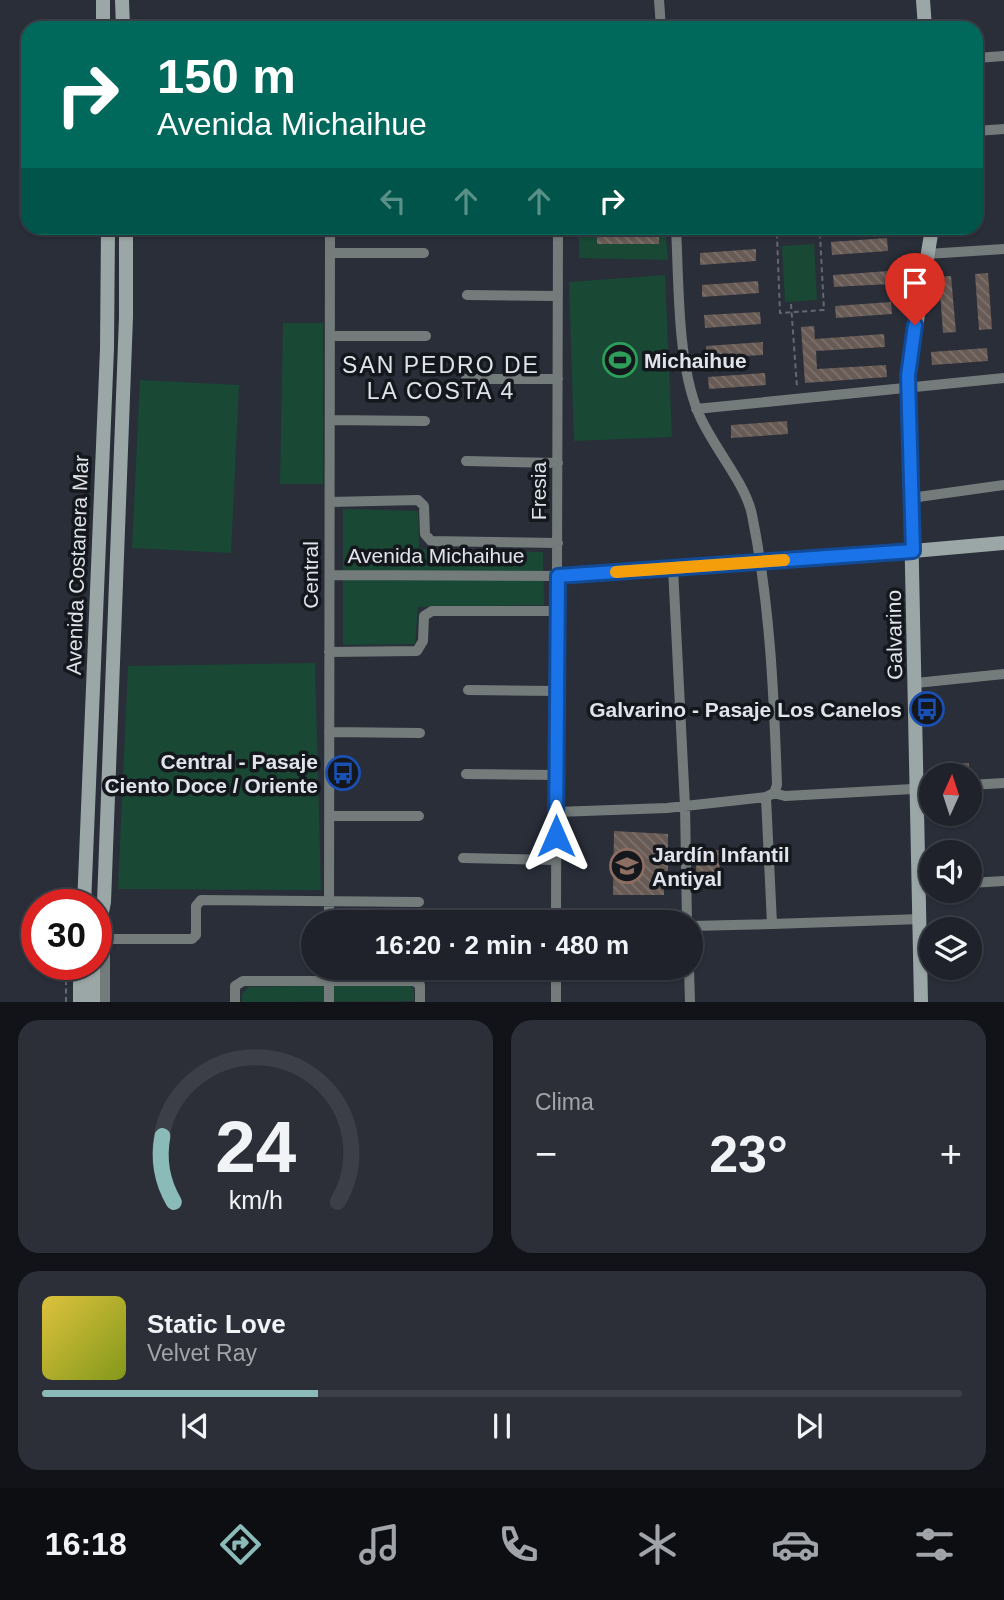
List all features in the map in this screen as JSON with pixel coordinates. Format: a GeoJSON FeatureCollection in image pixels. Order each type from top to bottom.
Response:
{"type":"FeatureCollection","features":[{"type":"Feature","properties":{"kind":"main road"},"geometry":{"type":"LineString","coordinates":[[103,0],[103,21]]}},
{"type":"Feature","properties":{"kind":"main road"},"geometry":{"type":"LineString","coordinates":[[122,0],[123,21]]}},
{"type":"Feature","properties":{"kind":"main road"},"geometry":{"type":"LineString","coordinates":[[923,0],[924,21]]}},
{"type":"Feature","properties":{"kind":"main road","name":"Avenida Costanera Mar"},"geometry":{"type":"LineString","coordinates":[[85,889],[107,338],[108,235]]}},
{"type":"Feature","properties":{"kind":"main road","name":"Avenida Costanera Mar"},"geometry":{"type":"LineString","coordinates":[[105,889],[126,317],[126,235]]}},
{"type":"Feature","properties":{"kind":"main road","name":"Galvarino"},"geometry":{"type":"LineString","coordinates":[[922,763],[916,683],[908,389],[909,360],[931,235]]}},
{"type":"Feature","properties":{"kind":"main road","name":"Avenida Michaihue"},"geometry":{"type":"LineString","coordinates":[[913,551],[1004,543]]}},
{"type":"Feature","properties":{"kind":"main road"},"geometry":{"type":"LineString","coordinates":[[97,580],[117,580]]}},
{"type":"Feature","properties":{"kind":"main road"},"geometry":{"type":"LineString","coordinates":[[80,980],[80,1002]]}},
{"type":"Feature","properties":{"kind":"main road"},"geometry":{"type":"LineString","coordinates":[[93,980],[93,1002]]}},
{"type":"Feature","properties":{"kind":"main road","name":"Galvarino"},"geometry":{"type":"LineString","coordinates":[[921,980],[921,1002]]}},
{"type":"Feature","properties":{"kind":"street"},"geometry":{"type":"LineString","coordinates":[[659,0],[660,21]]}},
{"type":"Feature","properties":{"kind":"street"},"geometry":{"type":"LineString","coordinates":[[983,58],[1004,56]]}},
{"type":"Feature","properties":{"kind":"street"},"geometry":{"type":"LineString","coordinates":[[983,130],[1004,129]]}},
{"type":"Feature","properties":{"kind":"street","name":"Central"},"geometry":{"type":"LineString","coordinates":[[329,910],[330,235]]}},
{"type":"Feature","properties":{"kind":"street","name":"Fresia"},"geometry":{"type":"LineString","coordinates":[[556,910],[558,235]]}},
{"type":"Feature","properties":{"kind":"street"},"geometry":{"type":"LineString","coordinates":[[676,235],[686,370],[696,409],[710,439],[749,503],[760,562],[775,716],[777,785],[770,795],[772,924]]}},
{"type":"Feature","properties":{"kind":"street"},"geometry":{"type":"LineString","coordinates":[[927,254],[1004,249]]}},
{"type":"Feature","properties":{"kind":"street"},"geometry":{"type":"LineString","coordinates":[[330,253],[424,253]]}},
{"type":"Feature","properties":{"kind":"street"},"geometry":{"type":"LineString","coordinates":[[467,295],[558,296]]}},
{"type":"Feature","properties":{"kind":"street"},"geometry":{"type":"LineString","coordinates":[[330,336],[426,336]]}},
{"type":"Feature","properties":{"kind":"street"},"geometry":{"type":"LineString","coordinates":[[696,409],[1004,378]]}},
{"type":"Feature","properties":{"kind":"street"},"geometry":{"type":"LineString","coordinates":[[466,379],[558,379]]}},
{"type":"Feature","properties":{"kind":"street"},"geometry":{"type":"LineString","coordinates":[[330,420],[425,421]]}},
{"type":"Feature","properties":{"kind":"street"},"geometry":{"type":"LineString","coordinates":[[466,461],[558,463]]}},
{"type":"Feature","properties":{"kind":"street"},"geometry":{"type":"LineString","coordinates":[[911,498],[1004,485]]}},
{"type":"Feature","properties":{"kind":"street"},"geometry":{"type":"LineString","coordinates":[[330,502],[418,500],[424,509],[426,537],[434,542],[558,543]]}},
{"type":"Feature","properties":{"kind":"street","name":"Avenida Michaihue"},"geometry":{"type":"LineString","coordinates":[[330,575],[558,576],[913,551]]}},
{"type":"Feature","properties":{"kind":"street"},"geometry":{"type":"LineString","coordinates":[[673,568],[685,806],[687,910]]}},
{"type":"Feature","properties":{"kind":"street"},"geometry":{"type":"LineString","coordinates":[[329,652],[416,651],[423,641],[424,616],[432,611],[558,611]]}},
{"type":"Feature","properties":{"kind":"street"},"geometry":{"type":"LineString","coordinates":[[916,683],[1004,674]]}},
{"type":"Feature","properties":{"kind":"street"},"geometry":{"type":"LineString","coordinates":[[468,690],[557,691]]}},
{"type":"Feature","properties":{"kind":"street"},"geometry":{"type":"LineString","coordinates":[[329,732],[420,733]]}},
{"type":"Feature","properties":{"kind":"street"},"geometry":{"type":"LineString","coordinates":[[466,774],[557,775]]}},
{"type":"Feature","properties":{"kind":"street"},"geometry":{"type":"LineString","coordinates":[[982,784],[1004,783]]}},
{"type":"Feature","properties":{"kind":"street"},"geometry":{"type":"LineString","coordinates":[[557,812],[685,806],[770,795],[919,788]]}},
{"type":"Feature","properties":{"kind":"street"},"geometry":{"type":"LineString","coordinates":[[329,816],[419,816]]}},
{"type":"Feature","properties":{"kind":"street"},"geometry":{"type":"LineString","coordinates":[[463,859],[556,860]]}},
{"type":"Feature","properties":{"kind":"street"},"geometry":{"type":"LineString","coordinates":[[982,882],[1004,881]]}},
{"type":"Feature","properties":{"kind":"street"},"geometry":{"type":"LineString","coordinates":[[112,941],[192,939],[196,932],[196,906],[201,901],[419,902]]}},
{"type":"Feature","properties":{"kind":"street"},"geometry":{"type":"LineString","coordinates":[[703,926],[919,919]]}},
{"type":"Feature","properties":{"kind":"street","name":"Avenida Costanera Mar"},"geometry":{"type":"LineString","coordinates":[[103,980],[105,1002]]}},
{"type":"Feature","properties":{"kind":"street"},"geometry":{"type":"LineString","coordinates":[[556,980],[556,1002]]}},
{"type":"Feature","properties":{"kind":"street"},"geometry":{"type":"LineString","coordinates":[[689,980],[690,1002]]}},
{"type":"Feature","properties":{"kind":"street"},"geometry":{"type":"LineString","coordinates":[[235,1002],[235,986],[243,981],[416,981],[420,985],[420,1002]]}},
{"type":"Feature","properties":{"kind":"street"},"geometry":{"type":"LineString","coordinates":[[328,1002],[329,981]]}},
{"type":"Feature","properties":{"kind":"path"},"geometry":{"type":"LineString","coordinates":[[817,235],[820,235],[824,310],[780,313],[776,236],[817,235]]}},
{"type":"Feature","properties":{"kind":"path"},"geometry":{"type":"LineString","coordinates":[[791,304],[798,398]]}},
{"type":"Feature","properties":{"kind":"path"},"geometry":{"type":"LineString","coordinates":[[66,980],[66,1002]]}},
{"type":"Feature","properties":{"kind":"green space"},"geometry":{"type":"Polygon","coordinates":[[[579,235],[666,235],[668,260],[579,258],[579,235]]]}},
{"type":"Feature","properties":{"kind":"green space"},"geometry":{"type":"Polygon","coordinates":[[[814,244],[817,300],[785,302],[782,246],[814,244]]]}},
{"type":"Feature","properties":{"kind":"green space","name":"Michaihue"},"geometry":{"type":"Polygon","coordinates":[[[665,275],[672,437],[574,441],[569,282],[665,275]]]}},
{"type":"Feature","properties":{"kind":"green space"},"geometry":{"type":"Polygon","coordinates":[[[283,323],[323,323],[323,484],[280,484],[283,323]]]}},
{"type":"Feature","properties":{"kind":"green space"},"geometry":{"type":"Polygon","coordinates":[[[140,380],[239,385],[231,553],[132,548],[140,380]]]}},
{"type":"Feature","properties":{"kind":"green space"},"geometry":{"type":"Polygon","coordinates":[[[343,509],[418,511],[419,549],[543,552],[544,605],[418,607],[415,644],[343,645],[343,509]]]}},
{"type":"Feature","properties":{"kind":"green space"},"geometry":{"type":"Polygon","coordinates":[[[315,663],[321,890],[118,889],[128,666],[315,663]]]}},
{"type":"Feature","properties":{"kind":"green space"},"geometry":{"type":"Polygon","coordinates":[[[408,984],[414,989],[414,1001],[242,1002],[242,994],[249,987],[408,984]]]}},
{"type":"Feature","properties":{"kind":"building"},"geometry":{"type":"Polygon","coordinates":[[[597,235],[659,235],[659,244],[597,244],[597,235]]]}},
{"type":"Feature","properties":{"kind":"building"},"geometry":{"type":"Polygon","coordinates":[[[887,238],[888,251],[832,255],[831,242],[887,238]]]}},
{"type":"Feature","properties":{"kind":"building"},"geometry":{"type":"Polygon","coordinates":[[[756,249],[756,261],[700,265],[700,253],[756,249]]]}},
{"type":"Feature","properties":{"kind":"building"},"geometry":{"type":"Polygon","coordinates":[[[889,271],[890,284],[834,287],[833,275],[889,271]]]}},
{"type":"Feature","properties":{"kind":"building"},"geometry":{"type":"Polygon","coordinates":[[[988,273],[992,329],[979,330],[975,274],[988,273]]]}},
{"type":"Feature","properties":{"kind":"building"},"geometry":{"type":"Polygon","coordinates":[[[951,276],[956,332],[943,333],[939,277],[951,276]]]}},
{"type":"Feature","properties":{"kind":"building"},"geometry":{"type":"Polygon","coordinates":[[[758,281],[759,293],[702,297],[702,285],[758,281]]]}},
{"type":"Feature","properties":{"kind":"building"},"geometry":{"type":"Polygon","coordinates":[[[891,302],[892,314],[836,318],[835,306],[891,302]]]}},
{"type":"Feature","properties":{"kind":"building"},"geometry":{"type":"Polygon","coordinates":[[[760,312],[761,324],[705,328],[704,315],[760,312]]]}},
{"type":"Feature","properties":{"kind":"building"},"geometry":{"type":"Polygon","coordinates":[[[814,326],[815,339],[884,334],[885,347],[816,351],[817,369],[886,365],[887,377],[805,383],[801,327],[814,326]]]}},
{"type":"Feature","properties":{"kind":"building"},"geometry":{"type":"Polygon","coordinates":[[[763,342],[763,355],[707,358],[706,346],[763,342]]]}},
{"type":"Feature","properties":{"kind":"building"},"geometry":{"type":"Polygon","coordinates":[[[987,348],[988,361],[932,365],[931,352],[987,348]]]}},
{"type":"Feature","properties":{"kind":"building"},"geometry":{"type":"Polygon","coordinates":[[[765,373],[766,385],[709,389],[708,377],[765,373]]]}},
{"type":"Feature","properties":{"kind":"building"},"geometry":{"type":"Polygon","coordinates":[[[787,421],[788,434],[731,438],[731,425],[787,421]]]}},
{"type":"Feature","properties":{"kind":"building"},"geometry":{"type":"Polygon","coordinates":[[[614,831],[668,834],[668,871],[664,871],[664,895],[613,895],[614,831]]]}},
{"type":"Feature","properties":{"kind":"building"},"geometry":{"type":"Polygon","coordinates":[[[696,850],[719,850],[720,883],[696,883],[696,850]]]}},
{"type":"Feature","properties":{"kind":"slow traffic"},"geometry":{"type":"LineString","coordinates":[[616,572],[784,560]]}},
{"type":"Feature","properties":{"kind":"place","name":"Michaihue"},"geometry":{"type":"Point","coordinates":[620,360]}},
{"type":"Feature","properties":{"kind":"place","name":"Galvarino - Pasaje Los Canelos"},"geometry":{"type":"Point","coordinates":[927,709]}},
{"type":"Feature","properties":{"kind":"place","name":"Central - Pasaje Ciento Doce / Oriente"},"geometry":{"type":"Point","coordinates":[343,773]}},
{"type":"Feature","properties":{"kind":"place","name":"Jardín Infantil Antiyal"},"geometry":{"type":"Point","coordinates":[627,866]}},
{"type":"Feature","properties":{"kind":"district","name":"SAN PEDRO DE LA COSTA 4"},"geometry":{"type":"Point","coordinates":[441,378]}},
{"type":"Feature","properties":{"kind":"route"},"geometry":{"type":"LineString","coordinates":[[556,836],[558,576],[913,551],[908,376],[915,325]]}}]}
